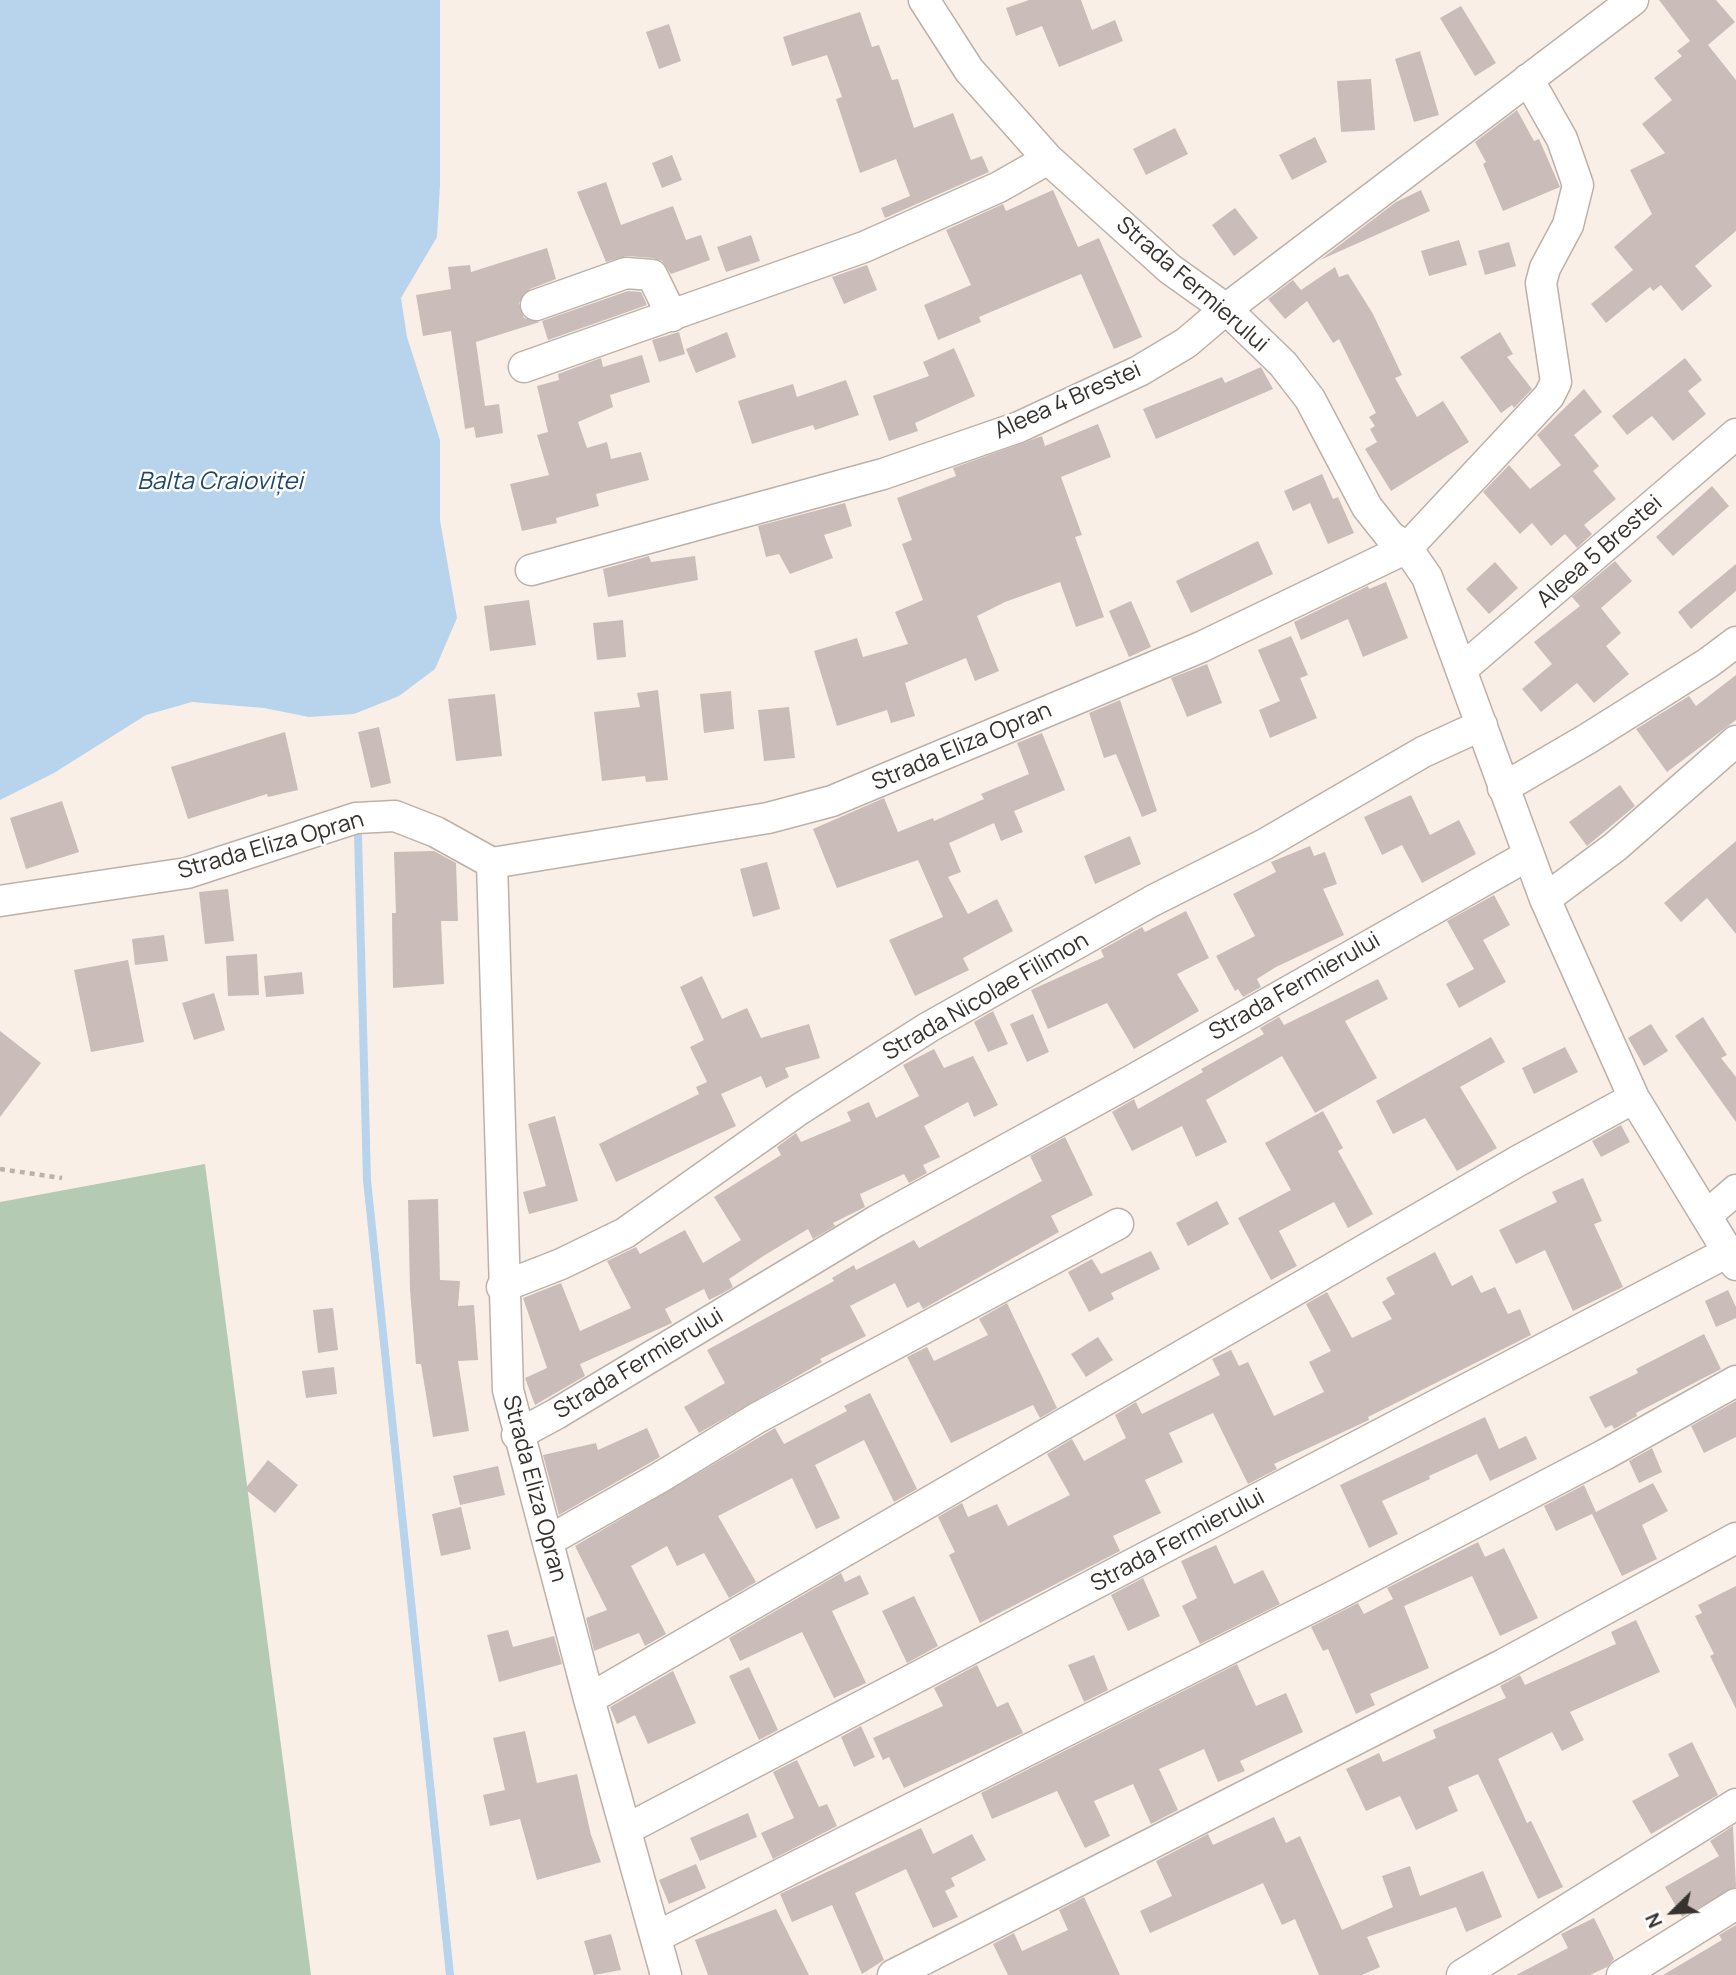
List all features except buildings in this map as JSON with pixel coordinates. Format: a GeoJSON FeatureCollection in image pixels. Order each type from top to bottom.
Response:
{"type":"FeatureCollection","features":[{"type":"Feature","properties":{"kind":"street","name":"Strada Fermierului"},"geometry":{"type":"LineString","coordinates":[[627,1829],[1732,1258],[1634,1098],[1527,856],[1427,577],[1407,548],[1390,536],[1367,507],[1310,399],[1283,364],[1226,309],[1170,269],[1048,159],[969,69],[924,0]]}},
{"type":"Feature","properties":{"kind":"street","name":"Aleea 4 Brestei"},"geometry":{"type":"LineString","coordinates":[[531,570],[883,474],[1019,427],[1139,371],[1186,344],[1226,309],[1633,0]]}},
{"type":"Feature","properties":{"kind":"street"},"geometry":{"type":"LineString","coordinates":[[1407,548],[1549,396],[1556,382],[1541,283],[1545,268],[1568,225],[1578,185],[1562,139],[1528,79]]}},
{"type":"Feature","properties":{"kind":"street"},"geometry":{"type":"LineString","coordinates":[[524,367],[909,229],[999,187],[1048,159]]}},
{"type":"Feature","properties":{"kind":"street"},"geometry":{"type":"LineString","coordinates":[[536,305],[626,273],[652,275],[672,316]]}},
{"type":"Feature","properties":{"kind":"street","name":"Aleea 5 Brestei"},"geometry":{"type":"LineString","coordinates":[[1462,669],[1736,433]]}},
{"type":"Feature","properties":{"kind":"street","name":"Strada Eliza Opran"},"geometry":{"type":"LineString","coordinates":[[0,901],[187,873],[356,818],[395,816],[436,832],[492,863],[757,820],[832,801],[1201,647],[1407,548]]}},
{"type":"Feature","properties":{"kind":"street"},"geometry":{"type":"LineString","coordinates":[[1503,788],[1709,663],[1736,642]]}},
{"type":"Feature","properties":{"kind":"street","name":"Strada Nicolae Filimon"},"geometry":{"type":"LineString","coordinates":[[502,1287],[561,1264],[625,1233],[800,1109],[929,1027],[1152,901],[1265,844],[1423,752],[1482,725]]}},
{"type":"Feature","properties":{"kind":"street"},"geometry":{"type":"LineString","coordinates":[[1545,899],[1615,847],[1736,741]]}},
{"type":"Feature","properties":{"kind":"street","name":"Strada Fermierului"},"geometry":{"type":"LineString","coordinates":[[517,1435],[556,1415],[876,1221],[1131,1082],[1527,856]]}},
{"type":"Feature","properties":{"kind":"street","name":"Strada Eliza Opran"},"geometry":{"type":"LineString","coordinates":[[492,863],[502,1287],[508,1390],[517,1435],[666,1975]]}},
{"type":"Feature","properties":{"kind":"street"},"geometry":{"type":"LineString","coordinates":[[589,1699],[1518,1161],[1634,1098]]}},
{"type":"Feature","properties":{"kind":"street"},"geometry":{"type":"LineString","coordinates":[[1707,1215],[1736,1190]]}},
{"type":"Feature","properties":{"kind":"street"},"geometry":{"type":"LineString","coordinates":[[548,1541],[757,1418],[1118,1224]]}},
{"type":"Feature","properties":{"kind":"street"},"geometry":{"type":"LineString","coordinates":[[656,1937],[1348,1589],[1604,1455],[1736,1381]]}},
{"type":"Feature","properties":{"kind":"street"},"geometry":{"type":"LineString","coordinates":[[893,1975],[1504,1664],[1736,1538]]}},
{"type":"Feature","properties":{"kind":"street"},"geometry":{"type":"LineString","coordinates":[[1461,1975],[1736,1804]]}},
{"type":"Feature","properties":{"kind":"street"},"geometry":{"type":"LineString","coordinates":[[1622,1975],[1736,1905]]}},
{"type":"Feature","properties":{"kind":"path"},"geometry":{"type":"LineString","coordinates":[[0,1169],[62,1178]]}},
{"type":"Feature","properties":{"kind":"green space"},"geometry":{"type":"Polygon","coordinates":[[[205,1164],[311,1975],[0,1975],[0,1202],[205,1164]]]}},
{"type":"Feature","properties":{"kind":"water","name":"Balta Craioviței"},"geometry":{"type":"Polygon","coordinates":[[[0,0],[440,0],[440,185],[437,237],[401,298],[407,337],[440,440],[440,520],[457,618],[435,669],[399,696],[354,714],[309,717],[264,708],[192,702],[146,715],[54,773],[0,800],[0,0]]]}},
{"type":"Feature","properties":{"kind":"waterway"},"geometry":{"type":"LineString","coordinates":[[358,835],[367,1180],[450,1975]]}}]}
